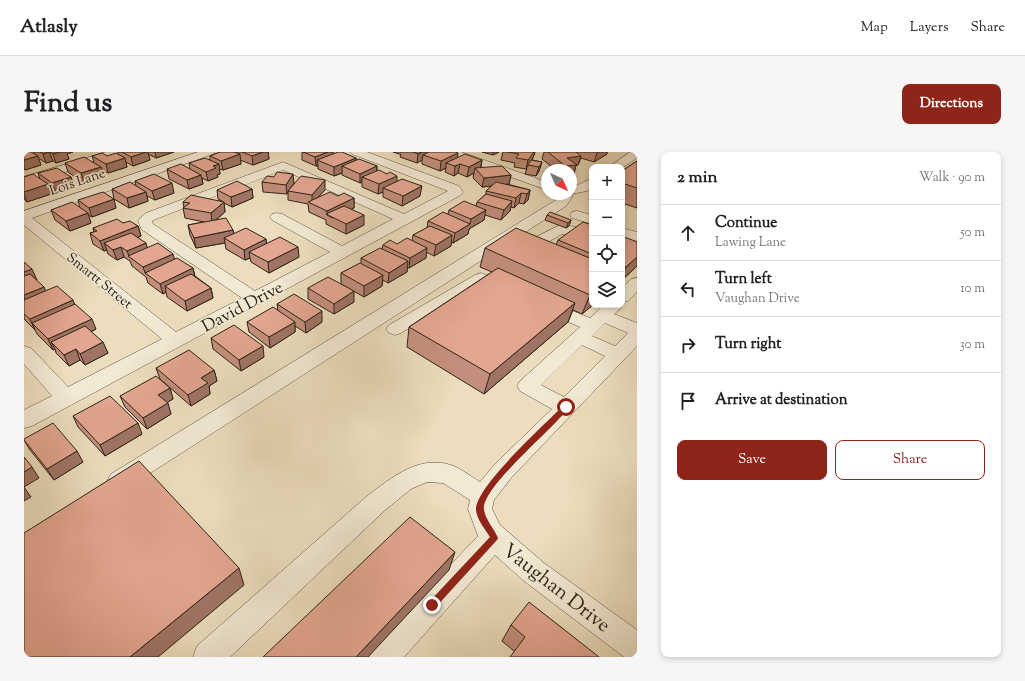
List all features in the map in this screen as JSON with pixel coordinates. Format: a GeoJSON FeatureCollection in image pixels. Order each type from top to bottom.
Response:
{"type":"FeatureCollection","features":[{"type":"Feature","properties":{"kind":"street"},"geometry":{"type":"LineString","coordinates":[[24,181],[118,152]]}},
{"type":"Feature","properties":{"kind":"street","name":"Lois Lane"},"geometry":{"type":"LineString","coordinates":[[24,217],[209,152]]}},
{"type":"Feature","properties":{"kind":"street","name":"David Drive"},"geometry":{"type":"LineString","coordinates":[[24,420],[456,192],[454,189],[356,152]]}},
{"type":"Feature","properties":{"kind":"street"},"geometry":{"type":"LineString","coordinates":[[450,152],[541,184]]}},
{"type":"Feature","properties":{"kind":"street"},"geometry":{"type":"LineString","coordinates":[[620,164],[637,153]]}},
{"type":"Feature","properties":{"kind":"street"},"geometry":{"type":"LineString","coordinates":[[255,298],[146,226],[145,220],[150,216],[283,166],[405,219]]}},
{"type":"Feature","properties":{"kind":"street"},"geometry":{"type":"LineString","coordinates":[[577,189],[589,184]]}},
{"type":"Feature","properties":{"kind":"street"},"geometry":{"type":"LineString","coordinates":[[104,490],[561,203],[563,200]]}},
{"type":"Feature","properties":{"kind":"street"},"geometry":{"type":"LineString","coordinates":[[577,215],[589,219]]}},
{"type":"Feature","properties":{"kind":"street","name":"Smartt Street"},"geometry":{"type":"LineString","coordinates":[[24,217],[176,341]]}},
{"type":"Feature","properties":{"kind":"street"},"geometry":{"type":"LineString","coordinates":[[277,217],[342,252]]}},
{"type":"Feature","properties":{"kind":"street"},"geometry":{"type":"LineString","coordinates":[[589,275],[529,246],[560,229],[578,231],[590,236]]}},
{"type":"Feature","properties":{"kind":"street"},"geometry":{"type":"LineString","coordinates":[[625,233],[637,237]]}},
{"type":"Feature","properties":{"kind":"street"},"geometry":{"type":"LineString","coordinates":[[395,329],[480,278],[526,297],[589,303]]}},
{"type":"Feature","properties":{"kind":"street"},"geometry":{"type":"LineString","coordinates":[[566,407],[527,386],[612,308]]}},
{"type":"Feature","properties":{"kind":"street"},"geometry":{"type":"LineString","coordinates":[[615,308],[618,354]]}},
{"type":"Feature","properties":{"kind":"street"},"geometry":{"type":"LineString","coordinates":[[618,308],[637,330]]}},
{"type":"Feature","properties":{"kind":"street"},"geometry":{"type":"LineString","coordinates":[[208,657],[375,504],[403,482],[426,472],[448,474],[483,496],[503,471],[637,335]]}},
{"type":"Feature","properties":{"kind":"street"},"geometry":{"type":"LineString","coordinates":[[24,352],[66,398]]}},
{"type":"Feature","properties":{"kind":"street","name":"Vaughan Drive"},"geometry":{"type":"LineString","coordinates":[[483,496],[480,509],[483,519],[494,538],[534,572],[637,648]]}},
{"type":"Feature","properties":{"kind":"street"},"geometry":{"type":"LineString","coordinates":[[384,657],[494,538]]}},
{"type":"Feature","properties":{"kind":"building"},"geometry":{"type":"Polygon","coordinates":[[[24,152],[31,152],[38,156],[24,160],[24,152]]]}},
{"type":"Feature","properties":{"kind":"building"},"geometry":{"type":"Polygon","coordinates":[[[49,152],[60,152],[53,154],[49,152]]]}},
{"type":"Feature","properties":{"kind":"building"},"geometry":{"type":"Polygon","coordinates":[[[122,152],[146,152],[131,157],[122,152]]]}},
{"type":"Feature","properties":{"kind":"building"},"geometry":{"type":"Polygon","coordinates":[[[220,152],[234,152],[240,154],[221,161],[210,156],[220,152]]]}},
{"type":"Feature","properties":{"kind":"building"},"geometry":{"type":"Polygon","coordinates":[[[242,152],[263,152],[252,156],[242,152]]]}},
{"type":"Feature","properties":{"kind":"building"},"geometry":{"type":"Polygon","coordinates":[[[303,152],[328,152],[315,157],[303,152]]]}},
{"type":"Feature","properties":{"kind":"building"},"geometry":{"type":"Polygon","coordinates":[[[338,152],[342,152],[356,158],[334,167],[317,160],[338,152]]]}},
{"type":"Feature","properties":{"kind":"building"},"geometry":{"type":"Polygon","coordinates":[[[429,152],[458,153],[441,161],[423,155],[429,152]]]}},
{"type":"Feature","properties":{"kind":"building"},"geometry":{"type":"Polygon","coordinates":[[[508,152],[534,152],[528,160],[516,158],[519,154],[508,152]]]}},
{"type":"Feature","properties":{"kind":"building"},"geometry":{"type":"Polygon","coordinates":[[[548,152],[576,152],[581,156],[567,158],[576,164],[563,164],[548,152]]]}},
{"type":"Feature","properties":{"kind":"building"},"geometry":{"type":"Polygon","coordinates":[[[102,153],[107,156],[116,153],[125,158],[106,164],[92,156],[102,153]]]}},
{"type":"Feature","properties":{"kind":"building"},"geometry":{"type":"Polygon","coordinates":[[[465,154],[482,160],[469,167],[460,164],[455,166],[446,163],[465,154]]]}},
{"type":"Feature","properties":{"kind":"building"},"geometry":{"type":"Polygon","coordinates":[[[84,157],[101,167],[81,173],[65,163],[84,157]]]}},
{"type":"Feature","properties":{"kind":"building"},"geometry":{"type":"Polygon","coordinates":[[[205,158],[219,164],[213,166],[216,168],[206,172],[189,163],[205,158]]]}},
{"type":"Feature","properties":{"kind":"building"},"geometry":{"type":"Polygon","coordinates":[[[359,159],[377,166],[360,174],[342,166],[359,159]]]}},
{"type":"Feature","properties":{"kind":"building"},"geometry":{"type":"Polygon","coordinates":[[[531,160],[542,162],[539,167],[528,165],[531,160]]]}},
{"type":"Feature","properties":{"kind":"building"},"geometry":{"type":"Polygon","coordinates":[[[637,161],[637,188],[625,184],[625,169],[637,161]]]}},
{"type":"Feature","properties":{"kind":"building"},"geometry":{"type":"Polygon","coordinates":[[[181,164],[201,175],[187,180],[167,169],[181,164]]]}},
{"type":"Feature","properties":{"kind":"building"},"geometry":{"type":"Polygon","coordinates":[[[502,166],[511,175],[484,178],[475,168],[502,166]]]}},
{"type":"Feature","properties":{"kind":"building"},"geometry":{"type":"Polygon","coordinates":[[[57,168],[71,177],[52,183],[38,173],[57,168]]]}},
{"type":"Feature","properties":{"kind":"building"},"geometry":{"type":"Polygon","coordinates":[[[379,170],[387,174],[390,172],[397,176],[379,184],[362,177],[379,170]]]}},
{"type":"Feature","properties":{"kind":"building"},"geometry":{"type":"Polygon","coordinates":[[[277,172],[293,174],[286,185],[262,182],[267,176],[274,177],[277,172]]]}},
{"type":"Feature","properties":{"kind":"building"},"geometry":{"type":"Polygon","coordinates":[[[33,174],[48,184],[24,192],[24,177],[33,174]]]}},
{"type":"Feature","properties":{"kind":"building"},"geometry":{"type":"Polygon","coordinates":[[[154,174],[172,183],[152,191],[135,181],[154,174]]]}},
{"type":"Feature","properties":{"kind":"building"},"geometry":{"type":"Polygon","coordinates":[[[301,176],[325,180],[312,195],[288,191],[301,176]]]}},
{"type":"Feature","properties":{"kind":"building"},"geometry":{"type":"Polygon","coordinates":[[[402,179],[422,186],[403,196],[383,188],[402,179]]]}},
{"type":"Feature","properties":{"kind":"building"},"geometry":{"type":"Polygon","coordinates":[[[237,181],[252,189],[231,197],[217,190],[237,181]]]}},
{"type":"Feature","properties":{"kind":"building"},"geometry":{"type":"Polygon","coordinates":[[[130,182],[146,192],[127,198],[112,189],[130,182]]]}},
{"type":"Feature","properties":{"kind":"building"},"geometry":{"type":"Polygon","coordinates":[[[496,182],[530,190],[527,194],[521,193],[516,198],[486,191],[496,182]]]}},
{"type":"Feature","properties":{"kind":"building"},"geometry":{"type":"Polygon","coordinates":[[[103,192],[114,199],[89,208],[78,200],[103,192]]]}},
{"type":"Feature","properties":{"kind":"building"},"geometry":{"type":"Polygon","coordinates":[[[330,192],[338,196],[344,193],[354,198],[327,211],[308,202],[330,192]]]}},
{"type":"Feature","properties":{"kind":"building"},"geometry":{"type":"Polygon","coordinates":[[[486,194],[512,201],[504,210],[477,202],[486,194]]]}},
{"type":"Feature","properties":{"kind":"building"},"geometry":{"type":"Polygon","coordinates":[[[191,195],[224,202],[211,213],[183,208],[190,203],[183,202],[191,195]]]}},
{"type":"Feature","properties":{"kind":"building"},"geometry":{"type":"Polygon","coordinates":[[[464,201],[486,210],[471,219],[449,210],[464,201]]]}},
{"type":"Feature","properties":{"kind":"building"},"geometry":{"type":"Polygon","coordinates":[[[72,202],[88,213],[66,221],[51,210],[72,202]]]}},
{"type":"Feature","properties":{"kind":"building"},"geometry":{"type":"Polygon","coordinates":[[[344,206],[364,215],[346,224],[326,214],[344,206]]]}},
{"type":"Feature","properties":{"kind":"building"},"geometry":{"type":"Polygon","coordinates":[[[443,212],[470,224],[455,233],[428,221],[443,212]]]}},
{"type":"Feature","properties":{"kind":"building"},"geometry":{"type":"Polygon","coordinates":[[[550,212],[571,220],[568,223],[547,215],[550,212]]]}},
{"type":"Feature","properties":{"kind":"building"},"geometry":{"type":"Polygon","coordinates":[[[226,218],[233,230],[194,238],[188,225],[226,218]]]}},
{"type":"Feature","properties":{"kind":"building"},"geometry":{"type":"Polygon","coordinates":[[[117,219],[123,223],[130,221],[138,226],[100,241],[90,233],[97,231],[93,228],[117,219]]]}},
{"type":"Feature","properties":{"kind":"building"},"geometry":{"type":"Polygon","coordinates":[[[583,222],[589,224],[589,253],[558,240],[583,222]]]}},
{"type":"Feature","properties":{"kind":"building"},"geometry":{"type":"Polygon","coordinates":[[[430,226],[452,235],[436,245],[413,235],[430,226]]]}},
{"type":"Feature","properties":{"kind":"building"},"geometry":{"type":"Polygon","coordinates":[[[246,228],[266,239],[244,250],[224,238],[246,228]]]}},
{"type":"Feature","properties":{"kind":"building"},"geometry":{"type":"Polygon","coordinates":[[[516,228],[589,258],[589,295],[485,248],[516,228]]]}},
{"type":"Feature","properties":{"kind":"building"},"geometry":{"type":"Polygon","coordinates":[[[131,233],[146,243],[127,251],[121,247],[113,250],[104,243],[131,233]]]}},
{"type":"Feature","properties":{"kind":"building"},"geometry":{"type":"Polygon","coordinates":[[[280,237],[298,247],[268,262],[249,252],[280,237]]]}},
{"type":"Feature","properties":{"kind":"building"},"geometry":{"type":"Polygon","coordinates":[[[625,237],[637,242],[637,257],[626,267],[625,237]]]}},
{"type":"Feature","properties":{"kind":"building"},"geometry":{"type":"Polygon","coordinates":[[[407,238],[427,248],[410,258],[383,245],[390,240],[397,244],[407,238]]]}},
{"type":"Feature","properties":{"kind":"building"},"geometry":{"type":"Polygon","coordinates":[[[158,243],[173,254],[143,267],[128,256],[158,243]]]}},
{"type":"Feature","properties":{"kind":"building"},"geometry":{"type":"Polygon","coordinates":[[[380,248],[408,261],[389,273],[361,258],[380,248]]]}},
{"type":"Feature","properties":{"kind":"building"},"geometry":{"type":"Polygon","coordinates":[[[177,258],[193,268],[160,284],[145,273],[177,258]]]}},
{"type":"Feature","properties":{"kind":"building"},"geometry":{"type":"Polygon","coordinates":[[[24,262],[32,269],[24,272],[24,262]]]}},
{"type":"Feature","properties":{"kind":"building"},"geometry":{"type":"Polygon","coordinates":[[[360,263],[383,275],[364,286],[341,273],[360,263]]]}},
{"type":"Feature","properties":{"kind":"building"},"geometry":{"type":"Polygon","coordinates":[[[498,268],[575,303],[490,374],[409,327],[498,268]]]}},
{"type":"Feature","properties":{"kind":"building"},"geometry":{"type":"Polygon","coordinates":[[[30,274],[44,287],[24,295],[24,276],[30,274]]]}},
{"type":"Feature","properties":{"kind":"building"},"geometry":{"type":"Polygon","coordinates":[[[191,274],[211,288],[185,301],[165,286],[191,274]]]}},
{"type":"Feature","properties":{"kind":"building"},"geometry":{"type":"Polygon","coordinates":[[[328,277],[354,291],[334,304],[308,288],[328,277]]]}},
{"type":"Feature","properties":{"kind":"building"},"geometry":{"type":"Polygon","coordinates":[[[57,286],[73,300],[30,319],[24,314],[24,300],[57,286]]]}},
{"type":"Feature","properties":{"kind":"building"},"geometry":{"type":"Polygon","coordinates":[[[294,294],[322,311],[305,322],[277,304],[294,294]]]}},
{"type":"Feature","properties":{"kind":"building"},"geometry":{"type":"Polygon","coordinates":[[[75,304],[92,319],[48,339],[32,323],[75,304]]]}},
{"type":"Feature","properties":{"kind":"building"},"geometry":{"type":"Polygon","coordinates":[[[273,307],[295,322],[269,337],[247,322],[273,307]]]}},
{"type":"Feature","properties":{"kind":"building"},"geometry":{"type":"Polygon","coordinates":[[[234,325],[263,346],[239,360],[211,338],[234,325]]]}},
{"type":"Feature","properties":{"kind":"building"},"geometry":{"type":"Polygon","coordinates":[[[85,326],[103,342],[80,354],[76,349],[64,355],[51,342],[85,326]]]}},
{"type":"Feature","properties":{"kind":"building"},"geometry":{"type":"Polygon","coordinates":[[[189,350],[214,370],[201,378],[208,383],[188,395],[156,368],[189,350]]]}},
{"type":"Feature","properties":{"kind":"building"},"geometry":{"type":"Polygon","coordinates":[[[156,376],[170,388],[158,395],[168,403],[143,418],[120,396],[156,376]]]}},
{"type":"Feature","properties":{"kind":"building"},"geometry":{"type":"Polygon","coordinates":[[[110,396],[138,423],[100,445],[73,416],[110,396]]]}},
{"type":"Feature","properties":{"kind":"building"},"geometry":{"type":"Polygon","coordinates":[[[53,423],[77,451],[47,469],[24,439],[53,423]]]}},
{"type":"Feature","properties":{"kind":"building"},"geometry":{"type":"Polygon","coordinates":[[[24,457],[32,467],[24,472],[24,457]]]}},
{"type":"Feature","properties":{"kind":"building"},"geometry":{"type":"Polygon","coordinates":[[[139,461],[239,568],[130,657],[24,657],[24,533],[139,461]]]}},
{"type":"Feature","properties":{"kind":"building"},"geometry":{"type":"Polygon","coordinates":[[[410,517],[455,552],[356,657],[263,657],[410,517]]]}},
{"type":"Feature","properties":{"kind":"building"},"geometry":{"type":"Polygon","coordinates":[[[529,602],[599,657],[510,657],[525,637],[511,625],[529,602]]]}},
{"type":"Feature","properties":{"kind":"route"},"geometry":{"type":"LineString","coordinates":[[432,605],[494,538],[483,519],[480,509],[483,496],[503,471],[566,407]]}}]}
